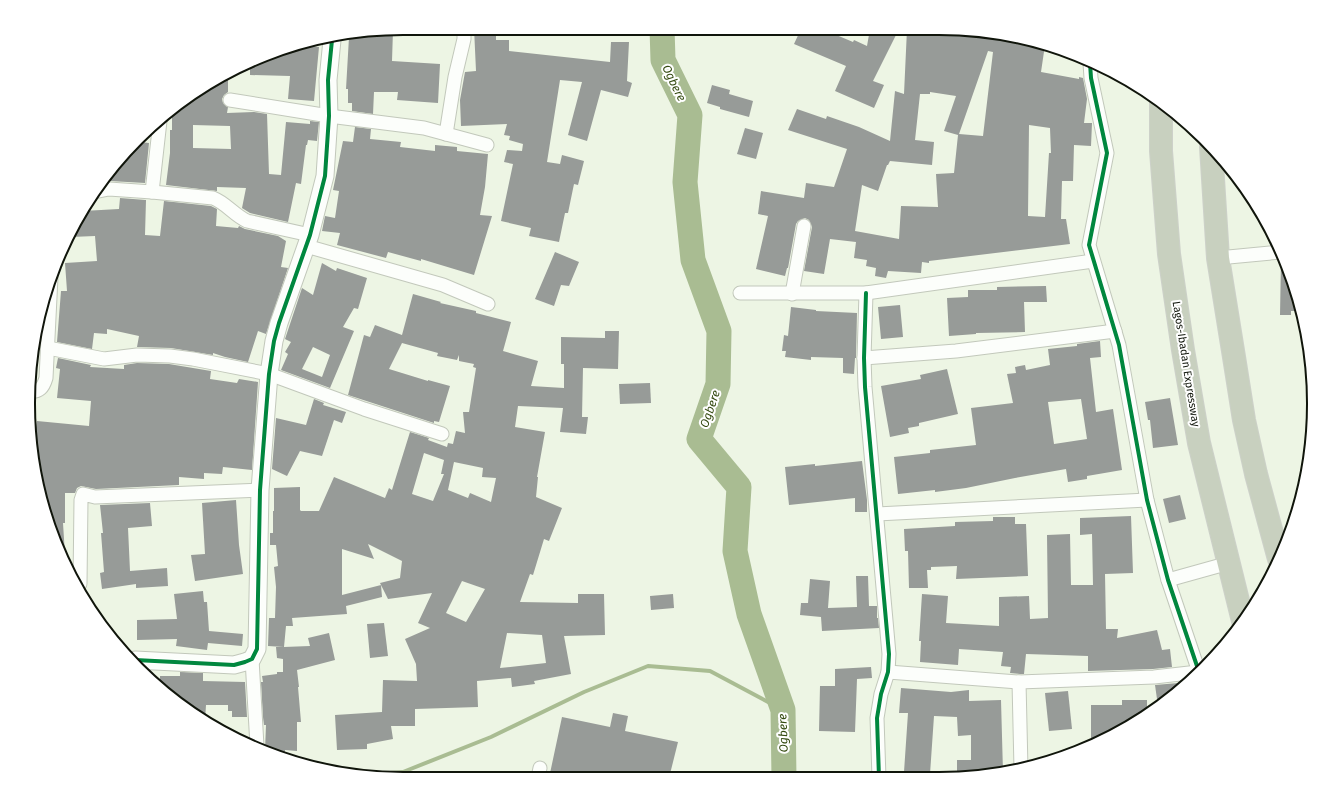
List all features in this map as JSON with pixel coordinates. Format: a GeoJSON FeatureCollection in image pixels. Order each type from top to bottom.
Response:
{"type":"FeatureCollection","features":[{"type":"Feature","properties":{"kind":"highway","name":"Lagos-Ibadan Expressway"},"geometry":{"type":"LineString","coordinates":[[1161,110],[1161,151],[1169,254],[1183,350],[1198,443],[1241,613]]}},
{"type":"Feature","properties":{"kind":"highway"},"geometry":{"type":"LineString","coordinates":[[1212,156],[1218,258],[1244,420],[1256,474],[1277,550]]}},
{"type":"Feature","properties":{"kind":"street"},"geometry":{"type":"LineString","coordinates":[[446,134],[455,77],[464,35]]}},
{"type":"Feature","properties":{"kind":"street"},"geometry":{"type":"LineString","coordinates":[[257,741],[252,659],[257,649],[260,490],[269,374],[274,342],[279,323],[308,241],[325,176],[329,116],[328,80],[332,42]]}},
{"type":"Feature","properties":{"kind":"street"},"geometry":{"type":"LineString","coordinates":[[1090,68],[1091,78],[1107,153],[1090,245],[1093,261],[1115,331],[1147,500],[1168,580],[1196,667]]}},
{"type":"Feature","properties":{"kind":"street"},"geometry":{"type":"LineString","coordinates":[[230,100],[329,116],[424,128],[487,144]]}},
{"type":"Feature","properties":{"kind":"street"},"geometry":{"type":"LineString","coordinates":[[152,192],[159,128]]}},
{"type":"Feature","properties":{"kind":"street"},"geometry":{"type":"LineString","coordinates":[[103,190],[110,189],[213,198],[221,201],[238,217],[247,221],[443,285],[488,304]]}},
{"type":"Feature","properties":{"kind":"street"},"geometry":{"type":"LineString","coordinates":[[792,294],[804,226]]}},
{"type":"Feature","properties":{"kind":"street"},"geometry":{"type":"LineString","coordinates":[[1218,258],[1275,253]]}},
{"type":"Feature","properties":{"kind":"street"},"geometry":{"type":"LineString","coordinates":[[740,293],[866,293],[1093,261]]}},
{"type":"Feature","properties":{"kind":"street"},"geometry":{"type":"LineString","coordinates":[[866,293],[864,358],[865,387],[889,654],[888,672],[881,694],[877,718],[879,772]]}},
{"type":"Feature","properties":{"kind":"street"},"geometry":{"type":"LineString","coordinates":[[36,391],[43,387],[46,378],[50,302]]}},
{"type":"Feature","properties":{"kind":"street"},"geometry":{"type":"LineString","coordinates":[[864,358],[956,351],[1115,331]]}},
{"type":"Feature","properties":{"kind":"street"},"geometry":{"type":"LineString","coordinates":[[48,348],[104,359],[137,355],[170,356],[269,374],[364,409],[442,434]]}},
{"type":"Feature","properties":{"kind":"street"},"geometry":{"type":"LineString","coordinates":[[80,580],[81,500],[83,494],[95,497],[260,490]]}},
{"type":"Feature","properties":{"kind":"street"},"geometry":{"type":"LineString","coordinates":[[877,514],[1147,500]]}},
{"type":"Feature","properties":{"kind":"street"},"geometry":{"type":"LineString","coordinates":[[1168,580],[1229,563]]}},
{"type":"Feature","properties":{"kind":"street"},"geometry":{"type":"LineString","coordinates":[[139,660],[234,665],[252,659]]}},
{"type":"Feature","properties":{"kind":"street"},"geometry":{"type":"LineString","coordinates":[[888,672],[1020,682],[1154,677],[1190,673]]}},
{"type":"Feature","properties":{"kind":"street"},"geometry":{"type":"LineString","coordinates":[[1020,682],[1021,762]]}},
{"type":"Feature","properties":{"kind":"building"},"geometry":{"type":"Polygon","coordinates":[[[393,35],[392,61],[440,64],[438,103],[397,100],[398,92],[374,92],[373,114],[352,111],[352,103],[348,103],[348,89],[346,89],[349,39],[393,35]]]}},
{"type":"Feature","properties":{"kind":"building"},"geometry":{"type":"Polygon","coordinates":[[[474,35],[496,35],[496,40],[509,40],[509,51],[610,62],[611,42],[629,42],[627,81],[632,83],[628,97],[601,90],[587,141],[568,135],[582,82],[560,80],[547,162],[560,164],[562,155],[584,161],[578,185],[574,184],[568,213],[565,213],[559,242],[529,236],[531,228],[501,221],[513,164],[504,162],[507,150],[522,151],[523,144],[509,140],[510,136],[504,135],[507,124],[461,126],[460,100],[465,72],[476,71],[474,35]]]}},
{"type":"Feature","properties":{"kind":"building"},"geometry":{"type":"Polygon","coordinates":[[[798,35],[836,35],[853,42],[854,40],[867,46],[869,35],[896,35],[873,81],[884,85],[874,108],[835,91],[846,66],[794,44],[798,35]]]}},
{"type":"Feature","properties":{"kind":"building"},"geometry":{"type":"Polygon","coordinates":[[[907,35],[963,36],[1010,42],[1044,51],[1041,72],[1079,79],[1079,77],[1083,78],[1087,99],[1084,123],[1092,123],[1091,146],[1074,145],[1073,181],[1062,181],[1061,219],[1066,219],[1070,244],[929,261],[929,263],[922,262],[921,273],[888,271],[886,278],[875,276],[876,268],[866,266],[867,260],[854,258],[856,242],[830,239],[824,274],[804,271],[812,227],[809,220],[805,218],[798,221],[796,224],[788,268],[785,276],[756,269],[768,216],[758,214],[761,191],[804,198],[806,183],[834,187],[847,149],[788,130],[797,109],[826,119],[827,116],[859,127],[890,141],[895,91],[904,94],[907,35]],[[988,51],[959,134],[983,136],[993,52],[988,51]],[[930,92],[930,94],[920,94],[915,140],[934,142],[932,165],[890,161],[887,165],[878,191],[862,185],[855,231],[899,239],[901,206],[938,207],[936,174],[954,173],[958,135],[944,131],[956,96],[930,92]],[[1029,125],[1028,216],[1045,217],[1049,153],[1051,153],[1050,128],[1029,125]]]}},
{"type":"Feature","properties":{"kind":"building"},"geometry":{"type":"Polygon","coordinates":[[[319,47],[314,101],[288,99],[290,76],[250,75],[250,69],[262,63],[308,48],[319,47]]]}},
{"type":"Feature","properties":{"kind":"building"},"geometry":{"type":"Polygon","coordinates":[[[228,80],[228,92],[222,99],[223,103],[228,107],[227,113],[254,112],[267,114],[269,174],[281,175],[286,122],[310,124],[310,121],[319,122],[317,141],[308,140],[306,145],[301,184],[296,183],[288,222],[250,213],[242,208],[246,188],[217,187],[217,191],[166,185],[170,153],[170,130],[172,130],[172,117],[199,97],[228,80]],[[193,125],[193,148],[231,149],[230,126],[193,125]]]}},
{"type":"Feature","properties":{"kind":"building"},"geometry":{"type":"Polygon","coordinates":[[[712,85],[730,90],[729,94],[753,101],[749,117],[720,109],[720,107],[707,103],[712,85]]]}},
{"type":"Feature","properties":{"kind":"building"},"geometry":{"type":"Polygon","coordinates":[[[355,127],[371,129],[370,139],[401,142],[400,147],[435,151],[435,145],[457,147],[457,151],[488,154],[485,187],[480,215],[492,216],[474,275],[421,259],[421,261],[388,252],[386,258],[337,245],[340,233],[322,231],[325,216],[335,218],[339,191],[333,190],[343,141],[353,142],[355,127]]]}},
{"type":"Feature","properties":{"kind":"building"},"geometry":{"type":"Polygon","coordinates":[[[745,128],[763,133],[756,159],[737,154],[745,128]]]}},
{"type":"Feature","properties":{"kind":"building"},"geometry":{"type":"Polygon","coordinates":[[[143,143],[149,143],[145,183],[110,181],[143,143]]]}},
{"type":"Feature","properties":{"kind":"building"},"geometry":{"type":"Polygon","coordinates":[[[120,198],[146,200],[145,235],[160,236],[164,201],[211,206],[217,209],[216,226],[238,228],[239,226],[245,229],[278,236],[286,241],[281,267],[288,268],[266,334],[258,331],[248,362],[213,353],[213,355],[171,348],[137,347],[139,336],[107,329],[107,334],[94,333],[92,349],[57,342],[61,291],[67,291],[65,263],[97,261],[95,236],[75,237],[89,211],[119,209],[120,198]]]}},
{"type":"Feature","properties":{"kind":"building"},"geometry":{"type":"Polygon","coordinates":[[[555,252],[579,262],[569,286],[561,285],[554,306],[535,299],[555,252]]]}},
{"type":"Feature","properties":{"kind":"building"},"geometry":{"type":"Polygon","coordinates":[[[322,263],[336,271],[337,268],[367,278],[358,309],[354,308],[343,327],[354,331],[330,388],[281,370],[288,354],[285,352],[291,342],[285,339],[302,288],[313,295],[322,263]],[[313,347],[302,369],[322,377],[330,355],[313,347]]]}},
{"type":"Feature","properties":{"kind":"building"},"geometry":{"type":"Polygon","coordinates":[[[1281,267],[1295,311],[1291,311],[1291,315],[1280,315],[1281,267]]]}},
{"type":"Feature","properties":{"kind":"building"},"geometry":{"type":"Polygon","coordinates":[[[1046,286],[1047,302],[1024,302],[1025,332],[976,333],[949,336],[947,298],[968,297],[968,290],[997,290],[997,287],[1046,286]]]}},
{"type":"Feature","properties":{"kind":"building"},"geometry":{"type":"Polygon","coordinates":[[[413,294],[441,302],[440,303],[476,311],[476,313],[511,322],[503,351],[538,361],[531,386],[564,388],[564,364],[561,364],[561,337],[605,338],[605,331],[619,331],[618,369],[583,368],[582,417],[588,417],[586,434],[560,432],[563,408],[518,406],[515,427],[545,432],[537,477],[536,497],[562,508],[549,541],[544,539],[533,575],[530,574],[520,602],[578,603],[578,594],[604,594],[605,635],[564,636],[571,674],[534,681],[535,684],[512,687],[511,678],[477,681],[478,707],[415,709],[415,726],[391,726],[393,739],[367,744],[367,749],[337,750],[335,715],[382,712],[383,680],[417,681],[416,664],[405,639],[430,628],[418,623],[432,593],[388,599],[381,585],[382,597],[346,606],[347,614],[292,618],[293,626],[286,626],[284,647],[268,646],[269,618],[275,618],[276,587],[274,567],[278,566],[276,545],[270,545],[270,533],[273,533],[274,488],[300,487],[301,511],[319,511],[334,477],[385,498],[389,488],[392,490],[410,432],[429,438],[428,440],[447,447],[448,443],[453,444],[456,431],[465,433],[463,412],[469,412],[476,368],[473,367],[474,364],[459,361],[459,355],[457,360],[437,356],[438,353],[402,343],[389,369],[450,386],[439,422],[434,421],[434,423],[348,395],[364,335],[370,337],[375,325],[402,335],[413,294]],[[424,453],[412,494],[433,501],[444,474],[441,474],[444,460],[424,453]],[[454,462],[448,490],[468,498],[470,493],[491,502],[496,478],[482,477],[483,468],[454,462]],[[368,544],[374,559],[342,549],[342,595],[381,585],[380,583],[400,578],[402,561],[368,544]],[[462,581],[446,613],[466,622],[485,589],[462,581]],[[507,633],[500,668],[546,663],[542,635],[507,633]]]}},
{"type":"Feature","properties":{"kind":"building"},"geometry":{"type":"Polygon","coordinates":[[[900,305],[903,337],[881,339],[878,307],[900,305]]]}},
{"type":"Feature","properties":{"kind":"building"},"geometry":{"type":"Polygon","coordinates":[[[791,307],[816,311],[857,313],[856,358],[854,374],[843,373],[843,358],[811,357],[811,360],[785,357],[786,351],[782,351],[784,335],[788,336],[791,307]]]}},
{"type":"Feature","properties":{"kind":"building"},"geometry":{"type":"Polygon","coordinates":[[[1100,341],[1101,357],[1090,358],[1096,412],[1113,409],[1122,470],[1087,476],[1087,479],[1068,482],[1066,469],[966,488],[935,492],[935,490],[898,494],[894,457],[930,453],[930,450],[976,445],[971,408],[1013,403],[1007,374],[1016,373],[1015,367],[1025,365],[1026,370],[1050,365],[1048,349],[1077,346],[1077,344],[1100,341]],[[1081,399],[1048,402],[1054,444],[1087,439],[1081,399]]]}},
{"type":"Feature","properties":{"kind":"building"},"geometry":{"type":"Polygon","coordinates":[[[58,358],[91,365],[90,367],[124,369],[124,365],[137,363],[169,364],[211,371],[210,379],[237,383],[239,379],[258,382],[252,470],[223,467],[222,474],[204,473],[204,479],[179,477],[179,485],[96,489],[81,486],[77,488],[75,493],[65,493],[65,523],[63,523],[65,548],[55,522],[42,475],[38,452],[36,428],[37,421],[89,426],[91,401],[57,398],[60,369],[56,368],[58,358]]]}},
{"type":"Feature","properties":{"kind":"building"},"geometry":{"type":"Polygon","coordinates":[[[947,369],[958,414],[919,423],[919,426],[908,428],[909,433],[890,437],[881,386],[921,379],[920,375],[947,369]]]}},
{"type":"Feature","properties":{"kind":"building"},"geometry":{"type":"Polygon","coordinates":[[[650,383],[651,403],[620,404],[619,384],[650,383]]]}},
{"type":"Feature","properties":{"kind":"building"},"geometry":{"type":"Polygon","coordinates":[[[1170,398],[1178,445],[1153,448],[1150,420],[1148,420],[1145,402],[1170,398]]]}},
{"type":"Feature","properties":{"kind":"building"},"geometry":{"type":"Polygon","coordinates":[[[314,399],[324,403],[323,405],[346,412],[342,423],[334,420],[322,456],[300,451],[287,476],[272,469],[276,418],[306,425],[314,399]]]}},
{"type":"Feature","properties":{"kind":"building"},"geometry":{"type":"Polygon","coordinates":[[[862,461],[867,512],[855,512],[855,498],[789,505],[785,467],[815,464],[815,466],[862,461]]]}},
{"type":"Feature","properties":{"kind":"building"},"geometry":{"type":"Polygon","coordinates":[[[1180,495],[1186,519],[1169,523],[1163,499],[1180,495]]]}},
{"type":"Feature","properties":{"kind":"building"},"geometry":{"type":"Polygon","coordinates":[[[236,500],[239,545],[243,574],[195,581],[191,555],[205,554],[202,503],[236,500]]]}},
{"type":"Feature","properties":{"kind":"building"},"geometry":{"type":"Polygon","coordinates":[[[150,503],[152,526],[128,528],[130,571],[167,568],[168,586],[136,588],[136,584],[102,589],[100,573],[104,572],[101,533],[103,533],[100,505],[150,503]]]}},
{"type":"Feature","properties":{"kind":"building"},"geometry":{"type":"Polygon","coordinates":[[[1131,516],[1133,573],[1105,574],[1106,629],[1118,629],[1117,638],[1157,630],[1162,650],[1170,649],[1172,667],[1088,671],[1088,656],[1026,654],[1024,674],[1020,674],[1010,673],[1011,667],[1001,666],[1003,652],[959,649],[958,665],[920,662],[921,641],[919,641],[922,594],[948,596],[946,623],[999,626],[999,597],[1029,596],[1030,619],[1048,618],[1047,535],[1070,534],[1071,585],[1093,585],[1092,534],[1080,535],[1080,518],[1131,516]]]}},
{"type":"Feature","properties":{"kind":"building"},"geometry":{"type":"Polygon","coordinates":[[[993,517],[1015,517],[1015,524],[1026,524],[1028,576],[956,579],[957,566],[931,567],[931,570],[927,570],[928,588],[909,588],[908,551],[905,551],[904,529],[955,526],[955,522],[993,521],[993,517]]]}},
{"type":"Feature","properties":{"kind":"building"},"geometry":{"type":"Polygon","coordinates":[[[856,576],[868,576],[869,606],[877,606],[879,628],[822,631],[821,617],[800,615],[801,603],[808,603],[810,579],[830,581],[828,608],[857,607],[856,576]]]}},
{"type":"Feature","properties":{"kind":"building"},"geometry":{"type":"Polygon","coordinates":[[[203,591],[204,602],[207,602],[209,631],[243,634],[242,646],[208,643],[207,650],[176,646],[177,639],[137,640],[137,620],[177,619],[174,594],[203,591]]]}},
{"type":"Feature","properties":{"kind":"building"},"geometry":{"type":"Polygon","coordinates":[[[673,594],[674,608],[651,610],[650,596],[673,594]]]}},
{"type":"Feature","properties":{"kind":"building"},"geometry":{"type":"Polygon","coordinates":[[[384,623],[388,656],[370,658],[367,624],[384,623]]]}},
{"type":"Feature","properties":{"kind":"building"},"geometry":{"type":"Polygon","coordinates":[[[329,633],[335,660],[297,670],[301,722],[297,722],[297,751],[285,750],[285,752],[265,745],[266,725],[264,725],[263,717],[261,682],[263,682],[262,676],[283,672],[283,659],[277,658],[276,647],[310,646],[308,638],[329,633]]]}},
{"type":"Feature","properties":{"kind":"building"},"geometry":{"type":"Polygon","coordinates":[[[871,667],[872,678],[857,679],[855,732],[819,731],[820,686],[835,686],[835,669],[871,667]]]}},
{"type":"Feature","properties":{"kind":"building"},"geometry":{"type":"Polygon","coordinates":[[[180,672],[203,673],[203,681],[245,682],[247,717],[232,717],[232,711],[228,711],[228,705],[206,705],[205,714],[179,696],[160,680],[160,676],[180,676],[180,672]]]}},
{"type":"Feature","properties":{"kind":"building"},"geometry":{"type":"Polygon","coordinates":[[[1179,683],[1157,700],[1155,685],[1179,683]]]}},
{"type":"Feature","properties":{"kind":"building"},"geometry":{"type":"Polygon","coordinates":[[[901,688],[951,692],[969,690],[969,701],[1001,700],[1003,766],[957,771],[957,760],[971,760],[971,735],[958,736],[957,717],[934,716],[930,772],[904,772],[908,713],[899,713],[901,688]]]}},
{"type":"Feature","properties":{"kind":"building"},"geometry":{"type":"Polygon","coordinates":[[[1068,691],[1072,729],[1049,731],[1045,693],[1068,691]]]}},
{"type":"Feature","properties":{"kind":"building"},"geometry":{"type":"Polygon","coordinates":[[[1122,700],[1147,700],[1147,707],[1143,710],[1123,723],[1091,739],[1091,705],[1122,705],[1122,700]]]}},
{"type":"Feature","properties":{"kind":"building"},"geometry":{"type":"Polygon","coordinates":[[[613,713],[628,716],[625,731],[678,742],[670,772],[550,772],[562,717],[610,727],[613,713]]]}},
{"type":"Feature","properties":{"kind":"waterway","name":"Ogbere"},"geometry":{"type":"LineString","coordinates":[[662,35],[663,60],[690,115],[685,182],[693,260],[719,331],[718,384],[699,439],[739,487],[735,551],[749,614],[783,710],[784,772]]}},
{"type":"Feature","properties":{"kind":"waterway"},"geometry":{"type":"LineString","coordinates":[[403,772],[491,737],[584,692],[648,666],[710,671],[783,710]]}},
{"type":"Feature","properties":{"kind":"cycle path"},"geometry":{"type":"LineString","coordinates":[[139,660],[234,665],[252,659],[257,649],[260,490],[269,374],[274,341],[279,323],[310,235],[325,176],[329,116],[328,80],[332,42]]}},
{"type":"Feature","properties":{"kind":"cycle path"},"geometry":{"type":"LineString","coordinates":[[1090,68],[1091,78],[1107,153],[1089,245],[1119,345],[1147,500],[1168,580],[1197,666]]}},
{"type":"Feature","properties":{"kind":"cycle path"},"geometry":{"type":"LineString","coordinates":[[866,293],[864,358],[865,387],[889,654],[888,672],[881,694],[877,718],[879,772]]}}]}
